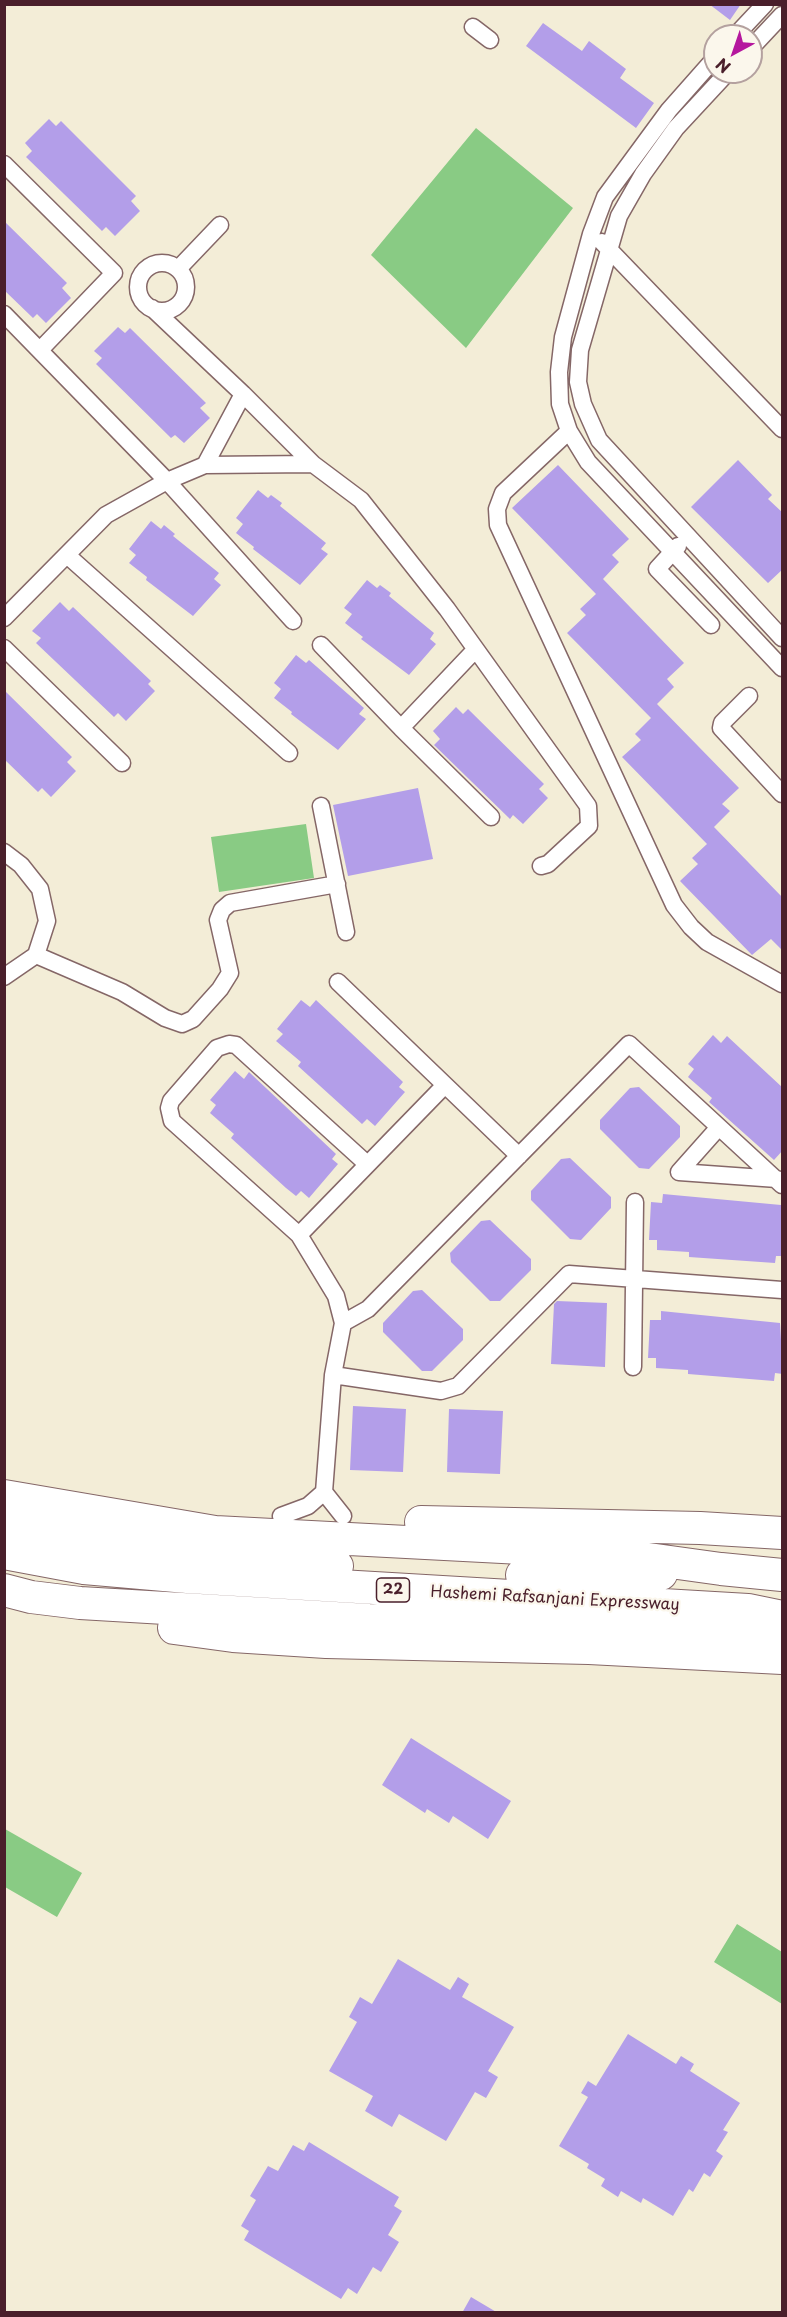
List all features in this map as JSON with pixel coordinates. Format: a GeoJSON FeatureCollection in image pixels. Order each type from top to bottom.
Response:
{"type":"FeatureCollection","features":[{"type":"Feature","properties":{"kind":"highway","name":"Hashemi Rafsanjani Expressway"},"geometry":{"type":"LineString","coordinates":[[4,1496],[215,1532],[598,1552],[783,1575]]}},
{"type":"Feature","properties":{"kind":"highway"},"geometry":{"type":"LineString","coordinates":[[110,1515],[176,1512],[343,1516],[433,1522],[615,1528],[700,1528],[783,1533]]}},
{"type":"Feature","properties":{"kind":"highway","name":"Hashemi Rafsanjani Expressway"},"geometry":{"type":"LineString","coordinates":[[4,1522],[59,1534],[190,1553],[367,1569],[613,1578],[722,1569]]}},
{"type":"Feature","properties":{"kind":"highway"},"geometry":{"type":"LineString","coordinates":[[615,1528],[783,1548]]}},
{"type":"Feature","properties":{"kind":"highway","name":"Hashemi Rafsanjani Expressway"},"geometry":{"type":"LineString","coordinates":[[4,1553],[84,1568],[187,1577],[748,1610],[783,1617]]}},
{"type":"Feature","properties":{"kind":"highway","name":"Hashemi Rafsanjani Expressway"},"geometry":{"type":"LineString","coordinates":[[4,1590],[31,1598],[80,1603],[369,1620],[744,1631],[783,1627]]}},
{"type":"Feature","properties":{"kind":"highway"},"geometry":{"type":"LineString","coordinates":[[80,1603],[167,1627],[233,1636],[326,1642],[589,1648],[783,1658]]}},
{"type":"Feature","properties":{"kind":"street"},"geometry":{"type":"LineString","coordinates":[[746,24],[765,4]]}},
{"type":"Feature","properties":{"kind":"street"},"geometry":{"type":"LineString","coordinates":[[763,36],[783,15]]}},
{"type":"Feature","properties":{"kind":"street"},"geometry":{"type":"LineString","coordinates":[[473,27],[490,40]]}},
{"type":"Feature","properties":{"kind":"street"},"geometry":{"type":"LineString","coordinates":[[703,72],[632,157],[605,197],[591,234],[560,351],[560,404],[569,431],[588,462],[783,668]]}},
{"type":"Feature","properties":{"kind":"street"},"geometry":{"type":"LineString","coordinates":[[717,84],[676,128],[643,174],[619,216],[580,350],[578,382],[583,404],[599,440],[783,638]]}},
{"type":"Feature","properties":{"kind":"street"},"geometry":{"type":"LineString","coordinates":[[4,164],[313,464],[361,500],[447,609],[588,806],[588,826],[548,864],[541,866]]}},
{"type":"Feature","properties":{"kind":"street"},"geometry":{"type":"LineString","coordinates":[[178,269],[220,225]]}},
{"type":"Feature","properties":{"kind":"street"},"geometry":{"type":"LineString","coordinates":[[591,234],[609,248],[783,429]]}},
{"type":"Feature","properties":{"kind":"street"},"geometry":{"type":"LineString","coordinates":[[164,263],[178,269],[183,274],[186,289],[180,302],[168,310],[147,302],[139,281],[148,268],[164,263]]}},
{"type":"Feature","properties":{"kind":"street"},"geometry":{"type":"LineString","coordinates":[[41,349],[114,273]]}},
{"type":"Feature","properties":{"kind":"street"},"geometry":{"type":"LineString","coordinates":[[4,314],[41,349],[167,481],[293,621]]}},
{"type":"Feature","properties":{"kind":"street"},"geometry":{"type":"LineString","coordinates":[[205,465],[243,394]]}},
{"type":"Feature","properties":{"kind":"street"},"geometry":{"type":"LineString","coordinates":[[569,431],[503,493],[496,509],[498,525],[674,905],[691,927],[707,942],[783,984]]}},
{"type":"Feature","properties":{"kind":"street"},"geometry":{"type":"LineString","coordinates":[[4,618],[68,556],[106,515],[167,481],[205,465],[313,464]]}},
{"type":"Feature","properties":{"kind":"street"},"geometry":{"type":"LineString","coordinates":[[687,536],[657,569],[711,625]]}},
{"type":"Feature","properties":{"kind":"street"},"geometry":{"type":"LineString","coordinates":[[68,556],[289,753]]}},
{"type":"Feature","properties":{"kind":"street"},"geometry":{"type":"LineString","coordinates":[[321,645],[491,816]]}},
{"type":"Feature","properties":{"kind":"street"},"geometry":{"type":"LineString","coordinates":[[4,648],[122,764]]}},
{"type":"Feature","properties":{"kind":"street"},"geometry":{"type":"LineString","coordinates":[[401,728],[475,650]]}},
{"type":"Feature","properties":{"kind":"street"},"geometry":{"type":"LineString","coordinates":[[749,696],[722,723],[721,728],[783,794]]}},
{"type":"Feature","properties":{"kind":"street"},"geometry":{"type":"LineString","coordinates":[[321,806],[346,932]]}},
{"type":"Feature","properties":{"kind":"street"},"geometry":{"type":"LineString","coordinates":[[4,852],[21,865],[40,889],[47,921],[36,956],[4,977]]}},
{"type":"Feature","properties":{"kind":"street"},"geometry":{"type":"LineString","coordinates":[[36,956],[122,992],[165,1018],[182,1024],[193,1019],[230,973],[218,920],[222,910],[230,903],[337,884]]}},
{"type":"Feature","properties":{"kind":"street"},"geometry":{"type":"LineString","coordinates":[[338,982],[519,1156]]}},
{"type":"Feature","properties":{"kind":"street"},"geometry":{"type":"LineString","coordinates":[[343,1516],[324,1492],[333,1375],[343,1323],[336,1296],[299,1234],[172,1121],[171,1101],[217,1048],[229,1044],[242,1048],[367,1164]]}},
{"type":"Feature","properties":{"kind":"street"},"geometry":{"type":"LineString","coordinates":[[343,1323],[368,1309],[629,1044],[780,1182]]}},
{"type":"Feature","properties":{"kind":"street"},"geometry":{"type":"LineString","coordinates":[[299,1234],[445,1084]]}},
{"type":"Feature","properties":{"kind":"street"},"geometry":{"type":"LineString","coordinates":[[719,1127],[679,1172],[780,1182]]}},
{"type":"Feature","properties":{"kind":"street"},"geometry":{"type":"LineString","coordinates":[[633,1367],[635,1202]]}},
{"type":"Feature","properties":{"kind":"street"},"geometry":{"type":"LineString","coordinates":[[333,1375],[441,1391],[458,1386],[569,1274],[783,1290]]}},
{"type":"Feature","properties":{"kind":"street"},"geometry":{"type":"LineString","coordinates":[[281,1516],[308,1506],[324,1492]]}},
{"type":"Feature","properties":{"kind":"green space"},"geometry":{"type":"Polygon","coordinates":[[[476,128],[573,208],[466,348],[371,255],[476,128]]]}},
{"type":"Feature","properties":{"kind":"green space"},"geometry":{"type":"Polygon","coordinates":[[[306,824],[314,878],[219,892],[211,837],[306,824]]]}},
{"type":"Feature","properties":{"kind":"green space"},"geometry":{"type":"Polygon","coordinates":[[[5,1829],[82,1873],[57,1917],[5,1887],[5,1829]]]}},
{"type":"Feature","properties":{"kind":"green space"},"geometry":{"type":"Polygon","coordinates":[[[737,1924],[782,1952],[782,2004],[714,1962],[737,1924]]]}},
{"type":"Feature","properties":{"kind":"building"},"geometry":{"type":"Polygon","coordinates":[[[709,4],[741,4],[730,20],[709,4]]]}},
{"type":"Feature","properties":{"kind":"building"},"geometry":{"type":"Polygon","coordinates":[[[543,23],[582,51],[589,41],[626,69],[620,78],[654,103],[636,128],[526,46],[543,23]]]}},
{"type":"Feature","properties":{"kind":"building"},"geometry":{"type":"Polygon","coordinates":[[[49,119],[56,126],[61,121],[136,196],[131,201],[140,211],[115,236],[106,227],[102,231],[26,157],[32,151],[25,143],[49,119]]]}},
{"type":"Feature","properties":{"kind":"building"},"geometry":{"type":"Polygon","coordinates":[[[4,221],[67,283],[62,288],[71,298],[46,323],[37,314],[33,318],[4,290],[4,221]]]}},
{"type":"Feature","properties":{"kind":"building"},"geometry":{"type":"Polygon","coordinates":[[[118,327],[125,333],[130,328],[206,403],[200,408],[210,418],[184,443],[175,435],[171,438],[96,364],[102,358],[94,351],[118,327]]]}},
{"type":"Feature","properties":{"kind":"building"},"geometry":{"type":"Polygon","coordinates":[[[738,460],[772,495],[768,499],[783,513],[783,569],[768,583],[691,507],[738,460]]]}},
{"type":"Feature","properties":{"kind":"building"},"geometry":{"type":"Polygon","coordinates":[[[558,465],[629,539],[612,555],[619,562],[603,579],[684,663],[667,679],[674,687],[657,704],[739,788],[722,804],[730,811],[714,827],[783,898],[783,951],[771,939],[752,955],[680,881],[698,864],[692,858],[707,844],[622,757],[641,740],[635,734],[651,718],[567,633],[586,615],[580,609],[596,594],[512,508],[558,465]]]}},
{"type":"Feature","properties":{"kind":"building"},"geometry":{"type":"Polygon","coordinates":[[[258,490],[268,498],[271,495],[282,503],[280,506],[326,543],[321,549],[328,554],[300,585],[236,533],[243,524],[236,518],[258,490]]]}},
{"type":"Feature","properties":{"kind":"building"},"geometry":{"type":"Polygon","coordinates":[[[151,521],[161,529],[164,525],[175,534],[173,536],[219,573],[214,579],[221,585],[193,616],[146,580],[147,577],[129,563],[136,555],[129,549],[151,521]]]}},
{"type":"Feature","properties":{"kind":"building"},"geometry":{"type":"Polygon","coordinates":[[[367,580],[377,588],[380,585],[391,593],[389,596],[434,633],[430,639],[436,644],[409,675],[361,639],[363,637],[345,623],[352,614],[344,608],[367,580]]]}},
{"type":"Feature","properties":{"kind":"building"},"geometry":{"type":"Polygon","coordinates":[[[60,602],[69,611],[73,607],[151,681],[148,684],[155,691],[126,721],[118,713],[114,717],[36,643],[41,638],[32,631],[60,602]]]}},
{"type":"Feature","properties":{"kind":"building"},"geometry":{"type":"Polygon","coordinates":[[[296,655],[306,663],[309,660],[364,708],[359,714],[366,719],[338,750],[274,698],[281,689],[274,683],[296,655]]]}},
{"type":"Feature","properties":{"kind":"building"},"geometry":{"type":"Polygon","coordinates":[[[4,690],[72,757],[67,762],[76,771],[51,797],[42,788],[38,792],[4,759],[4,690]]]}},
{"type":"Feature","properties":{"kind":"building"},"geometry":{"type":"Polygon","coordinates":[[[456,707],[463,714],[468,709],[544,784],[539,789],[548,798],[523,824],[513,815],[510,819],[434,745],[440,739],[433,731],[456,707]]]}},
{"type":"Feature","properties":{"kind":"building"},"geometry":{"type":"Polygon","coordinates":[[[418,788],[433,859],[348,876],[333,805],[418,788]]]}},
{"type":"Feature","properties":{"kind":"building"},"geometry":{"type":"Polygon","coordinates":[[[301,1000],[310,1007],[316,1000],[403,1082],[399,1087],[405,1092],[375,1126],[367,1119],[362,1124],[298,1066],[301,1062],[276,1041],[283,1034],[277,1029],[301,1000]]]}},
{"type":"Feature","properties":{"kind":"building"},"geometry":{"type":"Polygon","coordinates":[[[713,1035],[721,1043],[727,1036],[783,1088],[783,1150],[774,1160],[709,1102],[712,1098],[688,1077],[694,1069],[688,1064],[713,1035]]]}},
{"type":"Feature","properties":{"kind":"building"},"geometry":{"type":"Polygon","coordinates":[[[235,1071],[244,1079],[249,1072],[336,1154],[332,1159],[338,1164],[309,1198],[301,1191],[296,1196],[286,1188],[231,1138],[234,1134],[210,1113],[216,1105],[210,1100],[235,1071]]]}},
{"type":"Feature","properties":{"kind":"building"},"geometry":{"type":"Polygon","coordinates":[[[639,1087],[680,1126],[680,1137],[649,1169],[639,1168],[600,1129],[600,1120],[630,1088],[639,1087]]]}},
{"type":"Feature","properties":{"kind":"building"},"geometry":{"type":"Polygon","coordinates":[[[570,1158],[611,1197],[611,1208],[581,1240],[570,1239],[531,1200],[531,1191],[561,1159],[570,1158]]]}},
{"type":"Feature","properties":{"kind":"building"},"geometry":{"type":"Polygon","coordinates":[[[663,1194],[781,1205],[783,1256],[776,1256],[775,1263],[689,1257],[689,1252],[657,1250],[657,1240],[649,1240],[651,1202],[662,1203],[663,1194]]]}},
{"type":"Feature","properties":{"kind":"building"},"geometry":{"type":"Polygon","coordinates":[[[490,1220],[531,1259],[531,1270],[500,1301],[490,1301],[451,1262],[450,1253],[481,1221],[490,1220]]]}},
{"type":"Feature","properties":{"kind":"building"},"geometry":{"type":"Polygon","coordinates":[[[422,1290],[463,1329],[463,1340],[432,1371],[422,1371],[383,1332],[383,1323],[413,1291],[422,1290]]]}},
{"type":"Feature","properties":{"kind":"building"},"geometry":{"type":"Polygon","coordinates":[[[557,1301],[607,1303],[605,1367],[551,1364],[554,1304],[557,1301]]]}},
{"type":"Feature","properties":{"kind":"building"},"geometry":{"type":"Polygon","coordinates":[[[661,1311],[780,1323],[783,1374],[775,1373],[774,1381],[688,1374],[688,1370],[656,1368],[656,1358],[648,1358],[650,1320],[661,1320],[661,1311]]]}},
{"type":"Feature","properties":{"kind":"building"},"geometry":{"type":"Polygon","coordinates":[[[353,1406],[406,1409],[403,1472],[350,1470],[353,1406]]]}},
{"type":"Feature","properties":{"kind":"building"},"geometry":{"type":"Polygon","coordinates":[[[449,1409],[503,1411],[500,1474],[447,1472],[449,1409]]]}},
{"type":"Feature","properties":{"kind":"building"},"geometry":{"type":"Polygon","coordinates":[[[411,1738],[511,1801],[488,1839],[453,1816],[449,1823],[427,1809],[425,1813],[382,1785],[411,1738]]]}},
{"type":"Feature","properties":{"kind":"building"},"geometry":{"type":"Polygon","coordinates":[[[398,1959],[450,1990],[458,1977],[469,1984],[462,1997],[514,2027],[488,2071],[498,2077],[486,2098],[475,2092],[446,2141],[399,2114],[392,2127],[365,2111],[373,2096],[329,2071],[357,2022],[349,2017],[360,1997],[372,2004],[398,1959]]]}},
{"type":"Feature","properties":{"kind":"building"},"geometry":{"type":"Polygon","coordinates":[[[628,2034],[676,2064],[681,2056],[694,2064],[690,2071],[740,2103],[723,2130],[728,2132],[716,2151],[723,2156],[710,2177],[704,2173],[693,2192],[689,2189],[673,2216],[643,2198],[641,2203],[621,2191],[618,2197],[601,2186],[605,2179],[587,2168],[589,2164],[559,2146],[588,2097],[581,2093],[588,2081],[596,2086],[628,2034]]]}},
{"type":"Feature","properties":{"kind":"building"},"geometry":{"type":"Polygon","coordinates":[[[309,2142],[399,2197],[394,2206],[402,2211],[388,2235],[399,2242],[381,2272],[373,2267],[357,2294],[348,2288],[341,2299],[244,2240],[249,2231],[241,2226],[256,2200],[250,2196],[268,2166],[278,2171],[293,2145],[304,2151],[309,2142]]]}},
{"type":"Feature","properties":{"kind":"building"},"geometry":{"type":"Polygon","coordinates":[[[471,2297],[498,2313],[462,2313],[471,2297]]]}}]}
